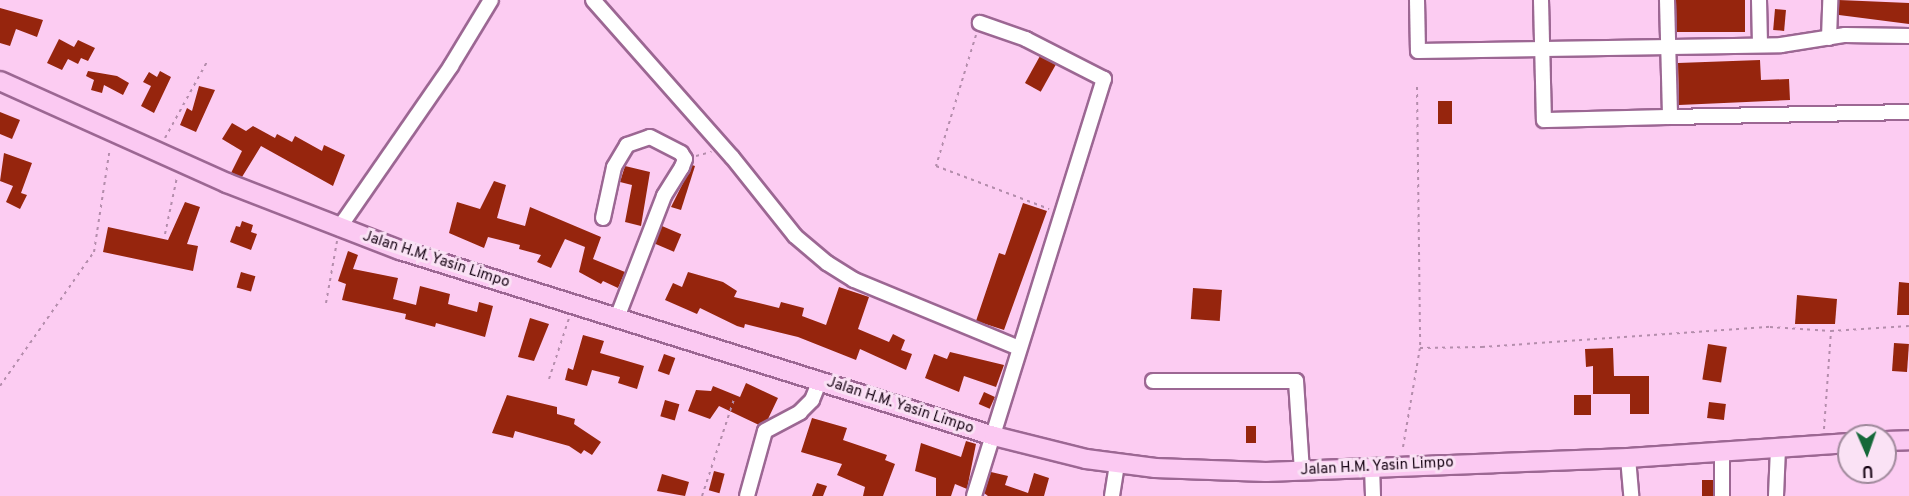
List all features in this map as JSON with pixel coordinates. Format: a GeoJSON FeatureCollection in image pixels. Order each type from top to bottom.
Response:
{"type":"FeatureCollection","features":[{"type":"Feature","properties":{"kind":"main road","name":"Jalan H.M. Yasin Limpo"},"geometry":{"type":"LineString","coordinates":[[0,81],[178,162],[339,228],[994,436],[1117,464],[1302,471],[1628,458],[1837,443]]}},
{"type":"Feature","properties":{"kind":"street"},"geometry":{"type":"LineString","coordinates":[[339,228],[451,66],[491,0]]}},
{"type":"Feature","properties":{"kind":"street"},"geometry":{"type":"LineString","coordinates":[[592,0],[732,157],[795,236],[841,273],[1019,348]]}},
{"type":"Feature","properties":{"kind":"street"},"geometry":{"type":"LineString","coordinates":[[1417,0],[1418,51],[1760,44],[1858,34],[1909,36]]}},
{"type":"Feature","properties":{"kind":"street"},"geometry":{"type":"LineString","coordinates":[[1541,0],[1544,120],[1909,112]]}},
{"type":"Feature","properties":{"kind":"street"},"geometry":{"type":"LineString","coordinates":[[1667,0],[1670,117]]}},
{"type":"Feature","properties":{"kind":"street"},"geometry":{"type":"LineString","coordinates":[[1759,0],[1760,44]]}},
{"type":"Feature","properties":{"kind":"street"},"geometry":{"type":"LineString","coordinates":[[1829,38],[1830,0]]}},
{"type":"Feature","properties":{"kind":"street"},"geometry":{"type":"LineString","coordinates":[[974,496],[1104,77],[1026,39],[980,23]]}},
{"type":"Feature","properties":{"kind":"street"},"geometry":{"type":"LineString","coordinates":[[603,218],[615,167],[633,141],[650,137],[675,148],[685,159],[663,196],[617,318]]}},
{"type":"Feature","properties":{"kind":"street"},"geometry":{"type":"LineString","coordinates":[[747,496],[765,431],[800,412],[812,400],[820,380]]}},
{"type":"Feature","properties":{"kind":"street"},"geometry":{"type":"LineString","coordinates":[[1153,381],[1296,381],[1302,471]]}},
{"type":"Feature","properties":{"kind":"street"},"geometry":{"type":"LineString","coordinates":[[1776,496],[1778,448]]}},
{"type":"Feature","properties":{"kind":"street"},"geometry":{"type":"LineString","coordinates":[[1722,451],[1722,496]]}},
{"type":"Feature","properties":{"kind":"street"},"geometry":{"type":"LineString","coordinates":[[1628,458],[1631,496]]}},
{"type":"Feature","properties":{"kind":"street"},"geometry":{"type":"LineString","coordinates":[[1112,496],[1117,464]]}},
{"type":"Feature","properties":{"kind":"street"},"geometry":{"type":"LineString","coordinates":[[1372,467],[1373,496]]}},
{"type":"Feature","properties":{"kind":"path"},"geometry":{"type":"LineString","coordinates":[[980,23],[936,166],[1060,213]]}},
{"type":"Feature","properties":{"kind":"path"},"geometry":{"type":"LineString","coordinates":[[158,151],[208,60]]}},
{"type":"Feature","properties":{"kind":"path"},"geometry":{"type":"LineString","coordinates":[[1403,447],[1420,348],[1417,87]]}},
{"type":"Feature","properties":{"kind":"path"},"geometry":{"type":"LineString","coordinates":[[0,386],[94,252],[110,170],[110,130]]}},
{"type":"Feature","properties":{"kind":"path"},"geometry":{"type":"LineString","coordinates":[[685,159],[712,152],[732,157]]}},
{"type":"Feature","properties":{"kind":"path"},"geometry":{"type":"LineString","coordinates":[[165,234],[178,162]]}},
{"type":"Feature","properties":{"kind":"path"},"geometry":{"type":"LineString","coordinates":[[326,303],[339,228]]}},
{"type":"Feature","properties":{"kind":"path"},"geometry":{"type":"LineString","coordinates":[[549,379],[574,304]]}},
{"type":"Feature","properties":{"kind":"path"},"geometry":{"type":"LineString","coordinates":[[1420,348],[1482,347],[1770,327],[1831,331],[1909,326]]}},
{"type":"Feature","properties":{"kind":"path"},"geometry":{"type":"LineString","coordinates":[[1823,444],[1831,331]]}},
{"type":"Feature","properties":{"kind":"path"},"geometry":{"type":"LineString","coordinates":[[702,496],[734,399]]}},
{"type":"Feature","properties":{"kind":"building"},"geometry":{"type":"Polygon","coordinates":[[[1676,0],[1745,0],[1745,32],[1676,32],[1676,0]]]}},
{"type":"Feature","properties":{"kind":"building"},"geometry":{"type":"Polygon","coordinates":[[[1839,0],[1909,3],[1909,24],[1839,15],[1839,0]]]}},
{"type":"Feature","properties":{"kind":"building"},"geometry":{"type":"Polygon","coordinates":[[[0,8],[43,20],[37,37],[16,29],[10,46],[0,43],[0,8]]]}},
{"type":"Feature","properties":{"kind":"building"},"geometry":{"type":"Polygon","coordinates":[[[1775,9],[1786,10],[1784,31],[1773,30],[1775,9]]]}},
{"type":"Feature","properties":{"kind":"building"},"geometry":{"type":"Polygon","coordinates":[[[59,39],[74,47],[78,40],[95,48],[88,61],[81,58],[78,64],[68,59],[62,70],[47,63],[59,39]]]}},
{"type":"Feature","properties":{"kind":"building"},"geometry":{"type":"Polygon","coordinates":[[[1040,56],[1056,65],[1041,92],[1025,83],[1040,56]]]}},
{"type":"Feature","properties":{"kind":"building"},"geometry":{"type":"Polygon","coordinates":[[[1760,60],[1761,80],[1789,79],[1790,100],[1679,105],[1678,63],[1760,60]]]}},
{"type":"Feature","properties":{"kind":"building"},"geometry":{"type":"Polygon","coordinates":[[[88,71],[117,76],[129,83],[123,95],[104,85],[102,93],[91,90],[94,80],[86,76],[88,71]]]}},
{"type":"Feature","properties":{"kind":"building"},"geometry":{"type":"Polygon","coordinates":[[[160,71],[171,77],[154,113],[141,106],[151,86],[143,82],[149,72],[157,77],[160,71]]]}},
{"type":"Feature","properties":{"kind":"building"},"geometry":{"type":"Polygon","coordinates":[[[199,86],[215,90],[196,132],[180,125],[187,108],[192,111],[199,86]]]}},
{"type":"Feature","properties":{"kind":"building"},"geometry":{"type":"Polygon","coordinates":[[[1438,101],[1452,101],[1452,124],[1438,124],[1438,101]]]}},
{"type":"Feature","properties":{"kind":"building"},"geometry":{"type":"Polygon","coordinates":[[[0,112],[20,120],[12,139],[0,134],[0,112]]]}},
{"type":"Feature","properties":{"kind":"building"},"geometry":{"type":"Polygon","coordinates":[[[232,123],[246,131],[253,126],[275,138],[277,134],[292,142],[295,136],[322,151],[324,145],[345,155],[333,186],[261,146],[242,177],[231,173],[242,151],[222,139],[232,123]]]}},
{"type":"Feature","properties":{"kind":"building"},"geometry":{"type":"Polygon","coordinates":[[[4,153],[32,163],[21,193],[27,195],[20,209],[6,202],[13,186],[0,181],[4,153]]]}},
{"type":"Feature","properties":{"kind":"building"},"geometry":{"type":"Polygon","coordinates":[[[692,165],[695,166],[681,210],[671,207],[692,165]]]}},
{"type":"Feature","properties":{"kind":"building"},"geometry":{"type":"Polygon","coordinates":[[[625,166],[650,172],[641,226],[625,222],[632,185],[620,182],[625,166]]]}},
{"type":"Feature","properties":{"kind":"building"},"geometry":{"type":"Polygon","coordinates":[[[494,181],[506,185],[497,218],[525,226],[530,207],[601,237],[593,259],[625,272],[618,288],[603,281],[601,284],[579,272],[585,247],[565,239],[551,268],[537,262],[541,255],[519,249],[520,245],[488,237],[484,248],[449,233],[457,202],[480,209],[494,181]]]}},
{"type":"Feature","properties":{"kind":"building"},"geometry":{"type":"Polygon","coordinates":[[[185,202],[200,207],[187,244],[198,246],[193,271],[103,252],[108,227],[168,240],[185,202]]]}},
{"type":"Feature","properties":{"kind":"building"},"geometry":{"type":"Polygon","coordinates":[[[1023,203],[1047,211],[1004,330],[976,321],[999,253],[1005,255],[1023,203]]]}},
{"type":"Feature","properties":{"kind":"building"},"geometry":{"type":"Polygon","coordinates":[[[242,221],[253,225],[251,232],[257,234],[251,250],[230,242],[236,226],[240,227],[242,221]]]}},
{"type":"Feature","properties":{"kind":"building"},"geometry":{"type":"Polygon","coordinates":[[[662,226],[681,234],[674,252],[655,243],[662,226]]]}},
{"type":"Feature","properties":{"kind":"building"},"geometry":{"type":"Polygon","coordinates":[[[348,251],[358,255],[353,269],[398,278],[393,299],[416,305],[420,286],[450,294],[448,304],[477,312],[479,302],[493,306],[485,337],[436,323],[435,327],[405,319],[406,314],[342,300],[346,284],[338,281],[348,251]]]}},
{"type":"Feature","properties":{"kind":"building"},"geometry":{"type":"Polygon","coordinates":[[[241,272],[255,276],[251,292],[237,287],[241,272]]]}},
{"type":"Feature","properties":{"kind":"building"},"geometry":{"type":"Polygon","coordinates":[[[688,272],[723,282],[737,291],[734,297],[779,308],[781,302],[804,308],[802,316],[826,325],[839,287],[869,297],[858,329],[889,342],[893,334],[905,340],[901,350],[912,354],[906,370],[860,349],[856,360],[798,337],[745,324],[744,328],[700,308],[697,314],[665,300],[673,283],[682,287],[688,272]]]}},
{"type":"Feature","properties":{"kind":"building"},"geometry":{"type":"Polygon","coordinates":[[[1899,282],[1909,283],[1909,315],[1897,315],[1899,282]]]}},
{"type":"Feature","properties":{"kind":"building"},"geometry":{"type":"Polygon","coordinates":[[[1193,288],[1222,290],[1220,321],[1191,319],[1193,288]]]}},
{"type":"Feature","properties":{"kind":"building"},"geometry":{"type":"Polygon","coordinates":[[[1797,295],[1837,299],[1835,324],[1795,324],[1797,295]]]}},
{"type":"Feature","properties":{"kind":"building"},"geometry":{"type":"Polygon","coordinates":[[[530,318],[549,324],[534,361],[518,357],[530,318]]]}},
{"type":"Feature","properties":{"kind":"building"},"geometry":{"type":"Polygon","coordinates":[[[583,335],[604,341],[600,353],[644,366],[637,389],[618,383],[620,377],[592,370],[587,386],[565,380],[568,368],[573,370],[583,335]]]}},
{"type":"Feature","properties":{"kind":"building"},"geometry":{"type":"Polygon","coordinates":[[[1894,343],[1909,344],[1907,372],[1892,371],[1894,343]]]}},
{"type":"Feature","properties":{"kind":"building"},"geometry":{"type":"Polygon","coordinates":[[[1708,344],[1727,347],[1721,383],[1702,380],[1708,344]]]}},
{"type":"Feature","properties":{"kind":"building"},"geometry":{"type":"Polygon","coordinates":[[[1613,348],[1614,376],[1649,376],[1649,414],[1630,414],[1630,394],[1593,394],[1593,366],[1586,367],[1585,349],[1613,348]]]}},
{"type":"Feature","properties":{"kind":"building"},"geometry":{"type":"Polygon","coordinates":[[[950,352],[1004,365],[996,387],[964,376],[959,392],[925,378],[934,354],[947,359],[950,352]]]}},
{"type":"Feature","properties":{"kind":"building"},"geometry":{"type":"Polygon","coordinates":[[[664,354],[675,358],[669,375],[658,371],[664,354]]]}},
{"type":"Feature","properties":{"kind":"building"},"geometry":{"type":"Polygon","coordinates":[[[746,383],[778,398],[768,419],[759,425],[719,406],[710,419],[688,411],[696,390],[711,391],[713,386],[740,397],[746,383]]]}},
{"type":"Feature","properties":{"kind":"building"},"geometry":{"type":"Polygon","coordinates":[[[984,392],[995,397],[990,409],[979,404],[984,392]]]}},
{"type":"Feature","properties":{"kind":"building"},"geometry":{"type":"Polygon","coordinates":[[[507,395],[557,407],[557,414],[575,419],[574,424],[601,442],[592,455],[584,450],[581,454],[569,446],[515,431],[513,438],[492,433],[507,395]]]}},
{"type":"Feature","properties":{"kind":"building"},"geometry":{"type":"Polygon","coordinates":[[[1574,395],[1591,395],[1591,415],[1574,415],[1574,395]]]}},
{"type":"Feature","properties":{"kind":"building"},"geometry":{"type":"Polygon","coordinates":[[[665,400],[679,404],[675,420],[660,416],[665,400]]]}},
{"type":"Feature","properties":{"kind":"building"},"geometry":{"type":"Polygon","coordinates":[[[1709,402],[1726,404],[1724,420],[1707,418],[1709,402]]]}},
{"type":"Feature","properties":{"kind":"building"},"geometry":{"type":"Polygon","coordinates":[[[812,418],[847,428],[843,440],[887,455],[885,460],[895,464],[883,496],[863,496],[865,487],[837,475],[842,464],[801,452],[812,418]]]}},
{"type":"Feature","properties":{"kind":"building"},"geometry":{"type":"Polygon","coordinates":[[[1246,426],[1256,426],[1256,443],[1246,443],[1246,426]]]}},
{"type":"Feature","properties":{"kind":"building"},"geometry":{"type":"Polygon","coordinates":[[[966,441],[976,444],[967,489],[955,484],[951,496],[936,496],[936,478],[915,471],[921,443],[961,457],[966,441]]]}},
{"type":"Feature","properties":{"kind":"building"},"geometry":{"type":"Polygon","coordinates":[[[714,471],[725,474],[719,493],[709,490],[714,471]]]}},
{"type":"Feature","properties":{"kind":"building"},"geometry":{"type":"Polygon","coordinates":[[[991,472],[1008,476],[1005,485],[1028,493],[1034,473],[1049,478],[1044,496],[988,496],[984,493],[991,472]]]}},
{"type":"Feature","properties":{"kind":"building"},"geometry":{"type":"Polygon","coordinates":[[[662,474],[689,482],[685,496],[657,491],[662,474]]]}},
{"type":"Feature","properties":{"kind":"building"},"geometry":{"type":"Polygon","coordinates":[[[1702,480],[1713,480],[1713,496],[1702,496],[1702,480]]]}},
{"type":"Feature","properties":{"kind":"building"},"geometry":{"type":"Polygon","coordinates":[[[817,483],[827,486],[823,496],[812,496],[817,483]]]}}]}
